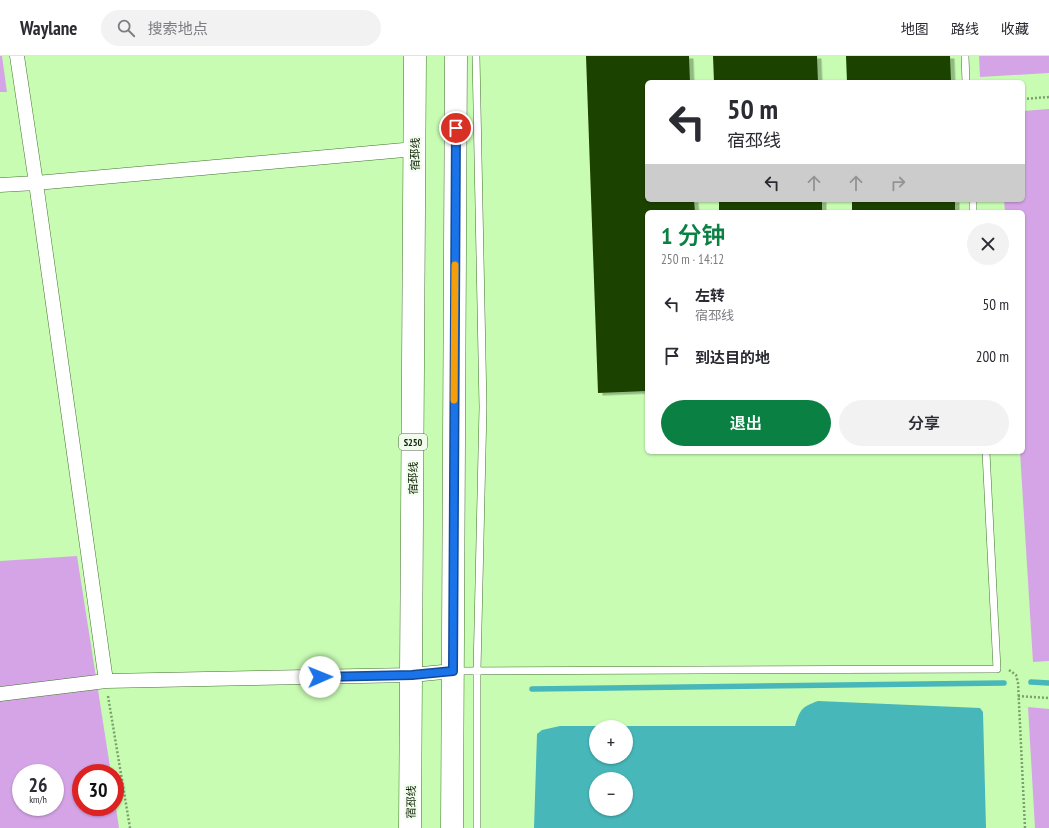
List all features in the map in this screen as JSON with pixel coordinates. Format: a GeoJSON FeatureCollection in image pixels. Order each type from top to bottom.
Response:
{"type":"FeatureCollection","features":[{"type":"Feature","properties":{"kind":"main road","name":"宿邳线"},"geometry":{"type":"LineString","coordinates":[[410,828],[415,56]]}},
{"type":"Feature","properties":{"kind":"main road"},"geometry":{"type":"LineString","coordinates":[[452,828],[456,56]]}},
{"type":"Feature","properties":{"kind":"street"},"geometry":{"type":"LineString","coordinates":[[17,56],[106,681]]}},
{"type":"Feature","properties":{"kind":"street"},"geometry":{"type":"LineString","coordinates":[[0,185],[415,149]]}},
{"type":"Feature","properties":{"kind":"street"},"geometry":{"type":"LineString","coordinates":[[0,694],[106,681],[412,675],[453,671]]}},
{"type":"Feature","properties":{"kind":"lane"},"geometry":{"type":"LineString","coordinates":[[476,56],[483,407],[477,671],[477,828]]}},
{"type":"Feature","properties":{"kind":"lane"},"geometry":{"type":"LineString","coordinates":[[965,56],[966,80]]}},
{"type":"Feature","properties":{"kind":"lane"},"geometry":{"type":"LineString","coordinates":[[453,671],[997,669],[986,454]]}},
{"type":"Feature","properties":{"kind":"path"},"geometry":{"type":"LineString","coordinates":[[1025,99],[1049,96]]}},
{"type":"Feature","properties":{"kind":"path"},"geometry":{"type":"LineString","coordinates":[[997,669],[1009,670],[1016,675],[1018,683],[1026,828]]}},
{"type":"Feature","properties":{"kind":"path"},"geometry":{"type":"LineString","coordinates":[[106,681],[130,828]]}},
{"type":"Feature","properties":{"kind":"path"},"geometry":{"type":"LineString","coordinates":[[1018,696],[1049,698]]}},
{"type":"Feature","properties":{"kind":"shaded area"},"geometry":{"type":"Polygon","coordinates":[[[0,56],[2,56],[7,92],[0,92],[0,56]]]}},
{"type":"Feature","properties":{"kind":"shaded area"},"geometry":{"type":"Polygon","coordinates":[[[979,56],[1049,56],[1049,73],[980,77],[979,56]]]}},
{"type":"Feature","properties":{"kind":"shaded area"},"geometry":{"type":"Polygon","coordinates":[[[1049,109],[1049,661],[1033,662],[1020,454],[1025,454],[1025,210],[1005,210],[1004,202],[1025,202],[1025,111],[1049,109]]]}},
{"type":"Feature","properties":{"kind":"shaded area"},"geometry":{"type":"Polygon","coordinates":[[[77,556],[110,764],[72,764],[72,816],[117,816],[119,828],[0,828],[0,561],[77,556]]]}},
{"type":"Feature","properties":{"kind":"shaded area"},"geometry":{"type":"Polygon","coordinates":[[[1028,707],[1049,709],[1049,828],[1035,828],[1028,707]]]}},
{"type":"Feature","properties":{"kind":"water"},"geometry":{"type":"Polygon","coordinates":[[[818,701],[980,708],[983,712],[986,828],[534,828],[537,734],[542,730],[560,726],[589,726],[589,764],[633,764],[633,726],[795,726],[798,716],[805,707],[818,701]]]}},
{"type":"Feature","properties":{"kind":"building"},"geometry":{"type":"Polygon","coordinates":[[[586,56],[689,56],[690,80],[645,80],[645,202],[694,202],[695,210],[645,210],[645,391],[598,393],[586,56]]]}},
{"type":"Feature","properties":{"kind":"building"},"geometry":{"type":"Polygon","coordinates":[[[713,56],[817,56],[818,80],[714,80],[713,56]]]}},
{"type":"Feature","properties":{"kind":"building"},"geometry":{"type":"Polygon","coordinates":[[[846,56],[950,56],[951,80],[847,80],[846,56]]]}},
{"type":"Feature","properties":{"kind":"building"},"geometry":{"type":"Polygon","coordinates":[[[719,202],[822,202],[822,210],[719,210],[719,202]]]}},
{"type":"Feature","properties":{"kind":"building"},"geometry":{"type":"Polygon","coordinates":[[[852,202],[955,202],[955,210],[852,210],[852,202]]]}},
{"type":"Feature","properties":{"kind":"waterway"},"geometry":{"type":"LineString","coordinates":[[1031,682],[1049,683]]}},
{"type":"Feature","properties":{"kind":"waterway"},"geometry":{"type":"LineString","coordinates":[[532,689],[1004,683]]}},
{"type":"Feature","properties":{"kind":"slow traffic"},"geometry":{"type":"LineString","coordinates":[[454,400],[455,265]]}},
{"type":"Feature","properties":{"kind":"route"},"geometry":{"type":"LineString","coordinates":[[320,677],[412,675],[453,671],[456,128]]}}]}
